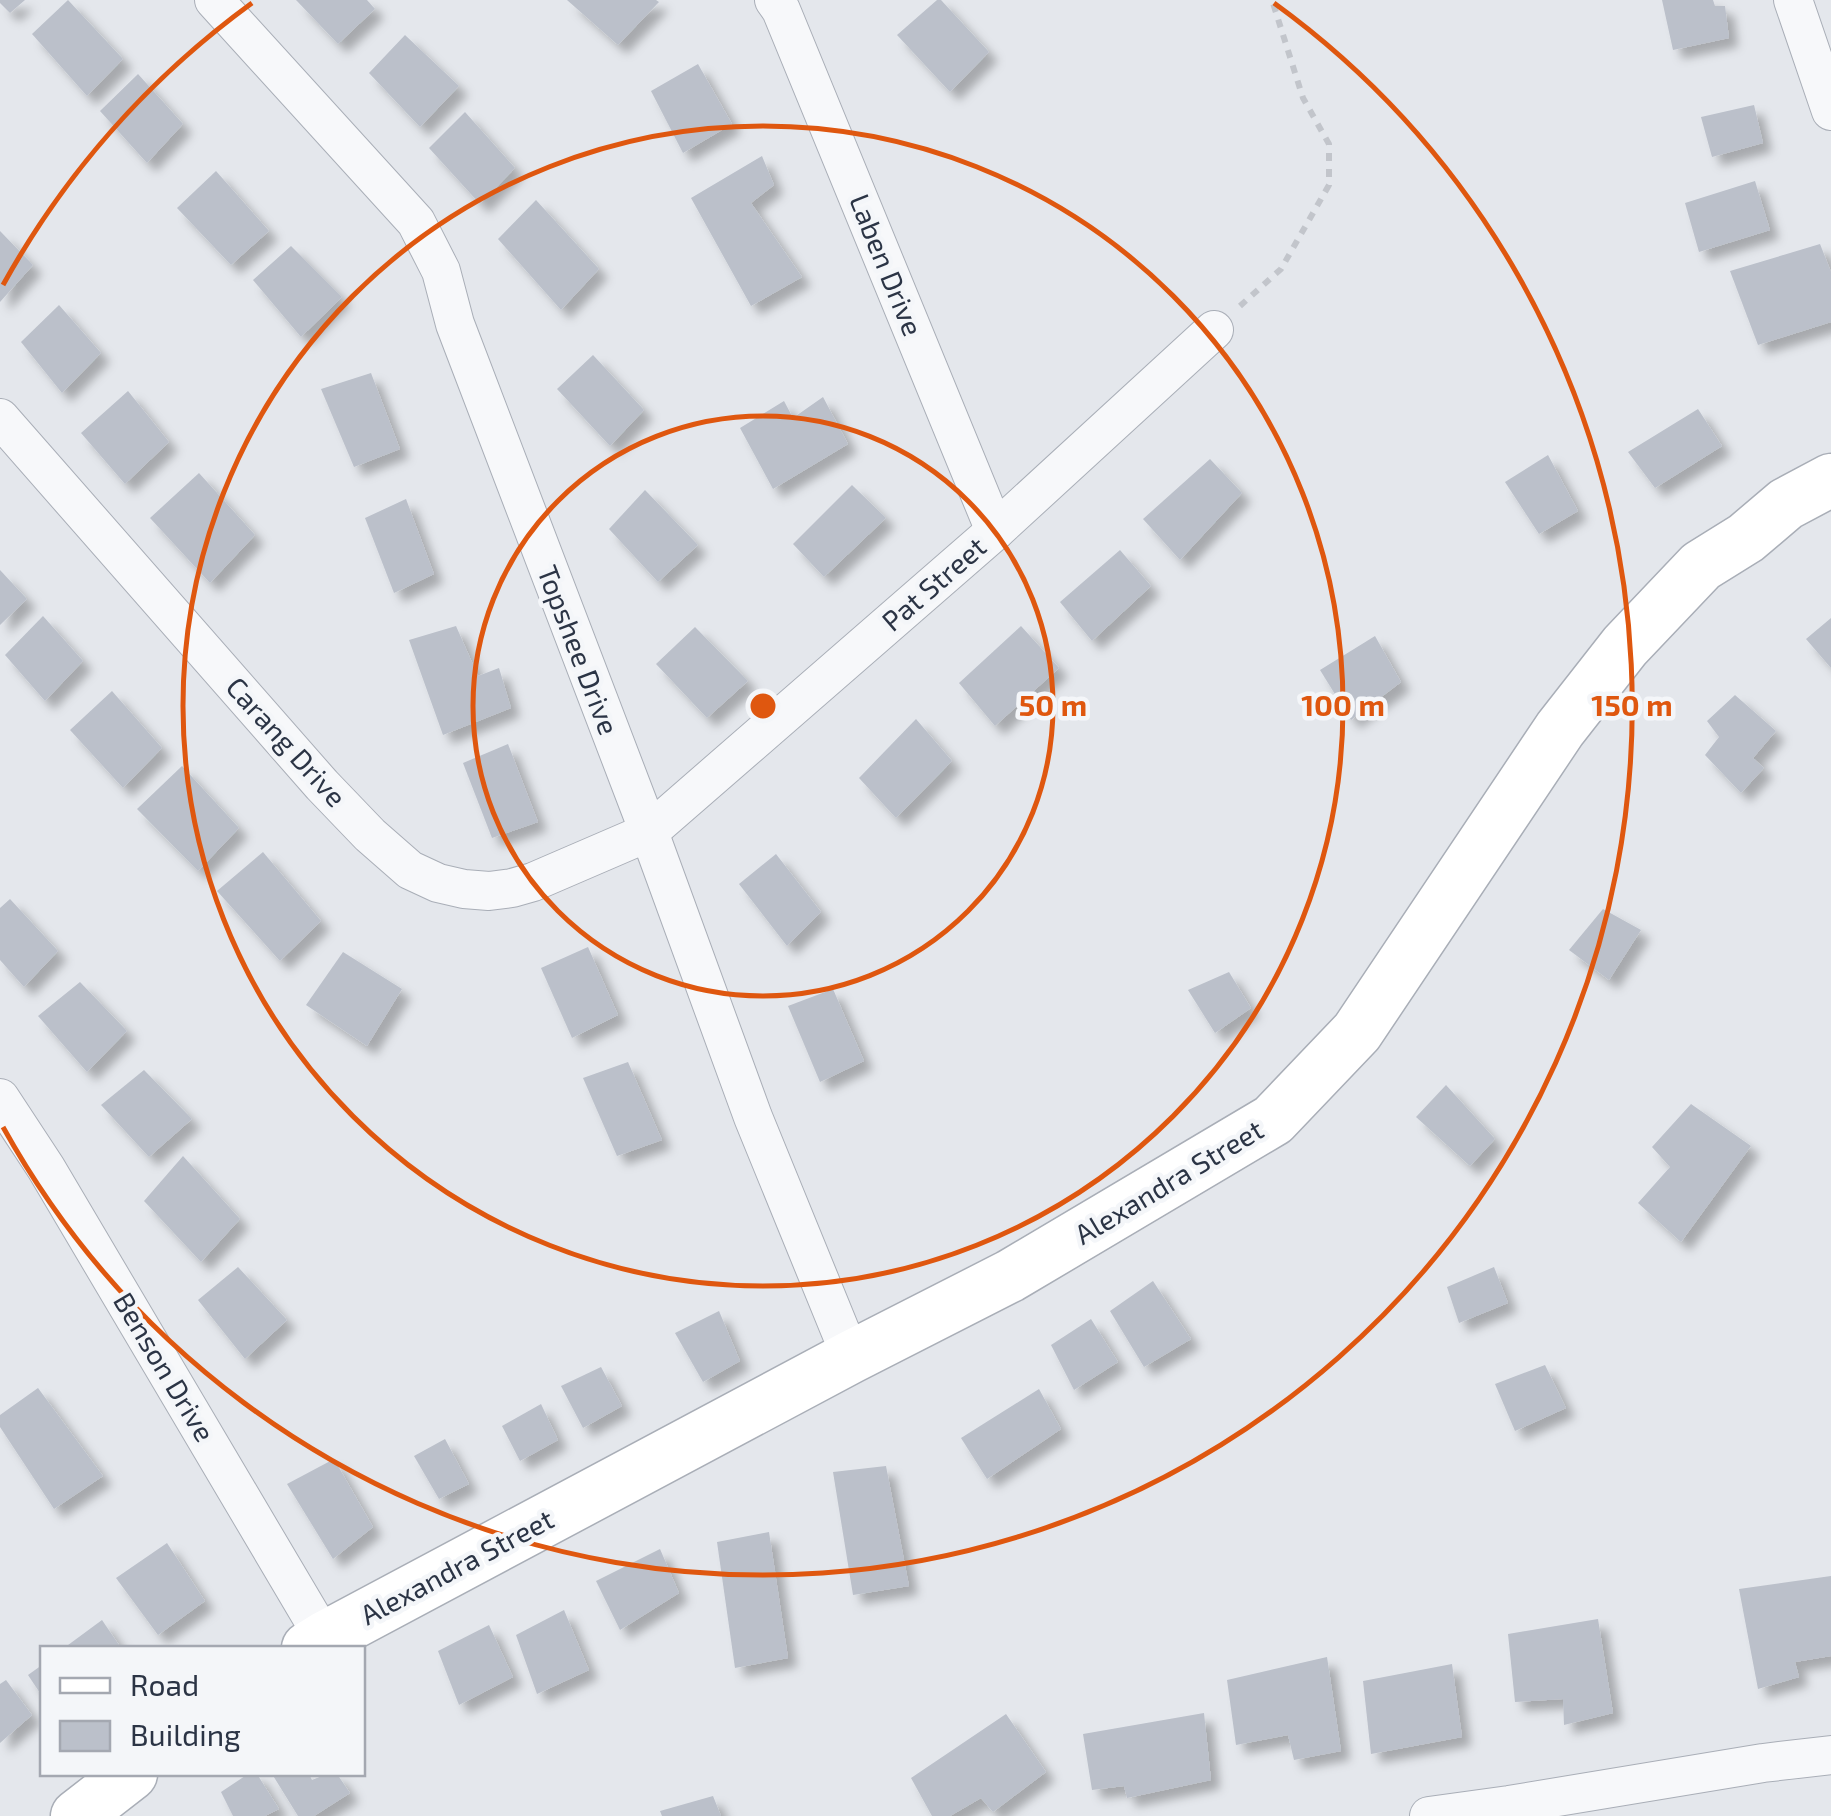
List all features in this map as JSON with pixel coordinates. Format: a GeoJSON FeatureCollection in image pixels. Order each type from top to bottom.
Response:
{"type":"FeatureCollection","features":[{"type":"Feature","properties":{"kind":"main road","name":"Alexandra Street"},"geometry":{"type":"LineString","coordinates":[[316,1643],[1010,1276],[1273,1120],[1358,1032],[1560,729],[1625,646],[1701,566],[1746,538],[1786,504],[1831,480]]}},
{"type":"Feature","properties":{"kind":"main road"},"geometry":{"type":"LineString","coordinates":[[77,1816],[128,1776]]}},
{"type":"Feature","properties":{"kind":"street","name":"Topshee Drive"},"geometry":{"type":"LineString","coordinates":[[214,0],[416,222],[441,271],[455,324],[752,1118],[851,1357]]}},
{"type":"Feature","properties":{"kind":"street","name":"Laben Drive"},"geometry":{"type":"LineString","coordinates":[[774,0],[995,531]]}},
{"type":"Feature","properties":{"kind":"street"},"geometry":{"type":"LineString","coordinates":[[1794,0],[1831,111]]}},
{"type":"Feature","properties":{"kind":"street","name":"Pat Street"},"geometry":{"type":"LineString","coordinates":[[648,832],[995,531],[1214,330]]}},
{"type":"Feature","properties":{"kind":"street","name":"Carang Drive"},"geometry":{"type":"LineString","coordinates":[[0,418],[322,785],[410,870],[464,889],[512,888],[648,832]]}},
{"type":"Feature","properties":{"kind":"street","name":"Benson Drive"},"geometry":{"type":"LineString","coordinates":[[0,1098],[54,1181],[316,1643]]}},
{"type":"Feature","properties":{"kind":"street"},"geometry":{"type":"LineString","coordinates":[[1429,1816],[1532,1809],[1762,1764],[1831,1755]]}},
{"type":"Feature","properties":{"kind":"path"},"geometry":{"type":"LineString","coordinates":[[1214,330],[1281,268],[1329,185],[1329,144],[1304,98],[1272,0]]}},
{"type":"Feature","properties":{"kind":"building"},"geometry":{"type":"Polygon","coordinates":[[[0,0],[25,0],[10,13],[0,0]]]}},
{"type":"Feature","properties":{"kind":"building"},"geometry":{"type":"Polygon","coordinates":[[[68,0],[123,59],[87,96],[32,34],[68,0]]]}},
{"type":"Feature","properties":{"kind":"building"},"geometry":{"type":"Polygon","coordinates":[[[296,0],[367,0],[375,9],[338,44],[296,0]]]}},
{"type":"Feature","properties":{"kind":"building"},"geometry":{"type":"Polygon","coordinates":[[[567,0],[656,0],[659,2],[618,45],[567,0]]]}},
{"type":"Feature","properties":{"kind":"building"},"geometry":{"type":"Polygon","coordinates":[[[937,0],[989,52],[950,92],[897,35],[937,0]]]}},
{"type":"Feature","properties":{"kind":"building"},"geometry":{"type":"Polygon","coordinates":[[[1662,0],[1713,0],[1715,6],[1725,6],[1729,38],[1673,50],[1662,0]]]}},
{"type":"Feature","properties":{"kind":"building"},"geometry":{"type":"Polygon","coordinates":[[[405,35],[459,86],[420,127],[369,73],[405,35]]]}},
{"type":"Feature","properties":{"kind":"building"},"geometry":{"type":"Polygon","coordinates":[[[698,64],[732,124],[683,153],[651,91],[698,64]]]}},
{"type":"Feature","properties":{"kind":"building"},"geometry":{"type":"Polygon","coordinates":[[[138,74],[183,124],[147,163],[100,111],[138,74]]]}},
{"type":"Feature","properties":{"kind":"building"},"geometry":{"type":"Polygon","coordinates":[[[1754,105],[1763,143],[1712,157],[1701,117],[1754,105]]]}},
{"type":"Feature","properties":{"kind":"building"},"geometry":{"type":"Polygon","coordinates":[[[465,112],[515,168],[480,204],[429,148],[465,112]]]}},
{"type":"Feature","properties":{"kind":"building"},"geometry":{"type":"Polygon","coordinates":[[[762,156],[774,185],[751,203],[802,277],[751,306],[691,198],[762,156]]]}},
{"type":"Feature","properties":{"kind":"building"},"geometry":{"type":"Polygon","coordinates":[[[216,171],[269,231],[231,265],[177,208],[216,171]]]}},
{"type":"Feature","properties":{"kind":"building"},"geometry":{"type":"Polygon","coordinates":[[[1755,181],[1770,230],[1699,252],[1685,203],[1755,181]]]}},
{"type":"Feature","properties":{"kind":"building"},"geometry":{"type":"Polygon","coordinates":[[[536,200],[599,269],[561,310],[498,239],[536,200]]]}},
{"type":"Feature","properties":{"kind":"building"},"geometry":{"type":"Polygon","coordinates":[[[0,231],[33,265],[0,302],[0,231]]]}},
{"type":"Feature","properties":{"kind":"building"},"geometry":{"type":"Polygon","coordinates":[[[1820,244],[1831,272],[1831,322],[1758,345],[1730,271],[1820,244]]]}},
{"type":"Feature","properties":{"kind":"building"},"geometry":{"type":"Polygon","coordinates":[[[291,246],[342,297],[301,337],[253,280],[291,246]]]}},
{"type":"Feature","properties":{"kind":"building"},"geometry":{"type":"Polygon","coordinates":[[[59,305],[101,353],[62,393],[21,342],[59,305]]]}},
{"type":"Feature","properties":{"kind":"building"},"geometry":{"type":"Polygon","coordinates":[[[593,355],[644,410],[610,446],[557,389],[593,355]]]}},
{"type":"Feature","properties":{"kind":"building"},"geometry":{"type":"Polygon","coordinates":[[[371,373],[400,449],[354,467],[321,389],[371,373]]]}},
{"type":"Feature","properties":{"kind":"building"},"geometry":{"type":"Polygon","coordinates":[[[128,391],[169,442],[125,484],[81,433],[128,391]]]}},
{"type":"Feature","properties":{"kind":"building"},"geometry":{"type":"Polygon","coordinates":[[[823,397],[848,444],[773,489],[740,428],[784,401],[793,418],[823,397]]]}},
{"type":"Feature","properties":{"kind":"building"},"geometry":{"type":"Polygon","coordinates":[[[1698,409],[1722,446],[1655,488],[1628,452],[1698,409]]]}},
{"type":"Feature","properties":{"kind":"building"},"geometry":{"type":"Polygon","coordinates":[[[1548,455],[1578,511],[1539,534],[1505,482],[1548,455]]]}},
{"type":"Feature","properties":{"kind":"building"},"geometry":{"type":"Polygon","coordinates":[[[1210,459],[1242,493],[1180,560],[1143,519],[1210,459]]]}},
{"type":"Feature","properties":{"kind":"building"},"geometry":{"type":"Polygon","coordinates":[[[199,473],[255,535],[210,583],[150,518],[199,473]]]}},
{"type":"Feature","properties":{"kind":"building"},"geometry":{"type":"Polygon","coordinates":[[[852,485],[886,518],[824,577],[793,544],[852,485]]]}},
{"type":"Feature","properties":{"kind":"building"},"geometry":{"type":"Polygon","coordinates":[[[645,490],[698,545],[658,582],[609,529],[645,490]]]}},
{"type":"Feature","properties":{"kind":"building"},"geometry":{"type":"Polygon","coordinates":[[[406,499],[434,574],[394,593],[365,518],[406,499]]]}},
{"type":"Feature","properties":{"kind":"building"},"geometry":{"type":"Polygon","coordinates":[[[1120,550],[1151,586],[1092,641],[1060,602],[1120,550]]]}},
{"type":"Feature","properties":{"kind":"building"},"geometry":{"type":"Polygon","coordinates":[[[0,570],[27,599],[0,625],[0,570]]]}},
{"type":"Feature","properties":{"kind":"building"},"geometry":{"type":"Polygon","coordinates":[[[43,616],[83,661],[45,701],[5,655],[43,616]]]}},
{"type":"Feature","properties":{"kind":"building"},"geometry":{"type":"Polygon","coordinates":[[[1831,618],[1831,668],[1806,639],[1831,618]]]}},
{"type":"Feature","properties":{"kind":"building"},"geometry":{"type":"Polygon","coordinates":[[[456,626],[478,676],[499,668],[511,708],[443,735],[409,640],[456,626]]]}},
{"type":"Feature","properties":{"kind":"building"},"geometry":{"type":"Polygon","coordinates":[[[1021,626],[1059,668],[995,726],[959,683],[1021,626]]]}},
{"type":"Feature","properties":{"kind":"building"},"geometry":{"type":"Polygon","coordinates":[[[695,627],[748,681],[707,718],[656,664],[695,627]]]}},
{"type":"Feature","properties":{"kind":"building"},"geometry":{"type":"Polygon","coordinates":[[[1375,636],[1401,682],[1351,720],[1320,670],[1375,636]]]}},
{"type":"Feature","properties":{"kind":"building"},"geometry":{"type":"Polygon","coordinates":[[[112,691],[162,748],[123,788],[70,730],[112,691]]]}},
{"type":"Feature","properties":{"kind":"building"},"geometry":{"type":"Polygon","coordinates":[[[1735,695],[1776,731],[1753,758],[1764,768],[1741,793],[1705,755],[1719,737],[1707,721],[1735,695]]]}},
{"type":"Feature","properties":{"kind":"building"},"geometry":{"type":"Polygon","coordinates":[[[916,719],[952,761],[896,818],[859,778],[916,719]]]}},
{"type":"Feature","properties":{"kind":"building"},"geometry":{"type":"Polygon","coordinates":[[[508,744],[538,822],[492,838],[463,763],[508,744]]]}},
{"type":"Feature","properties":{"kind":"building"},"geometry":{"type":"Polygon","coordinates":[[[182,766],[239,828],[198,871],[137,809],[182,766]]]}},
{"type":"Feature","properties":{"kind":"building"},"geometry":{"type":"Polygon","coordinates":[[[263,852],[321,921],[280,961],[217,891],[263,852]]]}},
{"type":"Feature","properties":{"kind":"building"},"geometry":{"type":"Polygon","coordinates":[[[776,854],[821,912],[787,946],[739,884],[776,854]]]}},
{"type":"Feature","properties":{"kind":"building"},"geometry":{"type":"Polygon","coordinates":[[[10,899],[58,951],[24,987],[0,960],[0,908],[10,899]]]}},
{"type":"Feature","properties":{"kind":"building"},"geometry":{"type":"Polygon","coordinates":[[[1603,909],[1641,930],[1609,980],[1569,950],[1603,909]]]}},
{"type":"Feature","properties":{"kind":"building"},"geometry":{"type":"Polygon","coordinates":[[[588,947],[618,1015],[572,1038],[541,968],[588,947]]]}},
{"type":"Feature","properties":{"kind":"building"},"geometry":{"type":"Polygon","coordinates":[[[343,952],[402,989],[367,1046],[306,1005],[343,952]]]}},
{"type":"Feature","properties":{"kind":"building"},"geometry":{"type":"Polygon","coordinates":[[[1229,972],[1251,1008],[1215,1033],[1188,990],[1229,972]]]}},
{"type":"Feature","properties":{"kind":"building"},"geometry":{"type":"Polygon","coordinates":[[[80,982],[127,1031],[87,1072],[38,1016],[80,982]]]}},
{"type":"Feature","properties":{"kind":"building"},"geometry":{"type":"Polygon","coordinates":[[[833,989],[864,1061],[820,1082],[788,1006],[833,989]]]}},
{"type":"Feature","properties":{"kind":"building"},"geometry":{"type":"Polygon","coordinates":[[[628,1062],[662,1140],[617,1156],[583,1078],[628,1062]]]}},
{"type":"Feature","properties":{"kind":"building"},"geometry":{"type":"Polygon","coordinates":[[[144,1070],[192,1119],[149,1157],[101,1105],[144,1070]]]}},
{"type":"Feature","properties":{"kind":"building"},"geometry":{"type":"Polygon","coordinates":[[[1446,1085],[1495,1139],[1470,1166],[1416,1117],[1446,1085]]]}},
{"type":"Feature","properties":{"kind":"building"},"geometry":{"type":"Polygon","coordinates":[[[1691,1104],[1751,1146],[1681,1242],[1638,1203],[1670,1167],[1652,1147],[1691,1104]]]}},
{"type":"Feature","properties":{"kind":"building"},"geometry":{"type":"Polygon","coordinates":[[[183,1156],[240,1219],[201,1262],[144,1201],[183,1156]]]}},
{"type":"Feature","properties":{"kind":"building"},"geometry":{"type":"Polygon","coordinates":[[[238,1267],[287,1320],[245,1359],[198,1300],[238,1267]]]}},
{"type":"Feature","properties":{"kind":"building"},"geometry":{"type":"Polygon","coordinates":[[[1494,1267],[1508,1303],[1459,1323],[1447,1287],[1494,1267]]]}},
{"type":"Feature","properties":{"kind":"building"},"geometry":{"type":"Polygon","coordinates":[[[1153,1281],[1191,1339],[1144,1367],[1110,1311],[1153,1281]]]}},
{"type":"Feature","properties":{"kind":"building"},"geometry":{"type":"Polygon","coordinates":[[[719,1311],[740,1361],[703,1382],[675,1333],[719,1311]]]}},
{"type":"Feature","properties":{"kind":"building"},"geometry":{"type":"Polygon","coordinates":[[[1091,1319],[1118,1362],[1074,1390],[1051,1345],[1091,1319]]]}},
{"type":"Feature","properties":{"kind":"building"},"geometry":{"type":"Polygon","coordinates":[[[1545,1365],[1566,1408],[1515,1431],[1495,1384],[1545,1365]]]}},
{"type":"Feature","properties":{"kind":"building"},"geometry":{"type":"Polygon","coordinates":[[[601,1367],[622,1406],[583,1428],[561,1386],[601,1367]]]}},
{"type":"Feature","properties":{"kind":"building"},"geometry":{"type":"Polygon","coordinates":[[[38,1388],[103,1476],[54,1509],[0,1427],[0,1415],[38,1388]]]}},
{"type":"Feature","properties":{"kind":"building"},"geometry":{"type":"Polygon","coordinates":[[[1039,1389],[1061,1429],[987,1479],[961,1438],[1039,1389]]]}},
{"type":"Feature","properties":{"kind":"building"},"geometry":{"type":"Polygon","coordinates":[[[541,1404],[558,1440],[520,1461],[502,1426],[541,1404]]]}},
{"type":"Feature","properties":{"kind":"building"},"geometry":{"type":"Polygon","coordinates":[[[445,1439],[469,1484],[439,1499],[414,1456],[445,1439]]]}},
{"type":"Feature","properties":{"kind":"building"},"geometry":{"type":"Polygon","coordinates":[[[334,1459],[373,1527],[333,1559],[287,1484],[334,1459]]]}},
{"type":"Feature","properties":{"kind":"building"},"geometry":{"type":"Polygon","coordinates":[[[886,1466],[909,1586],[853,1595],[833,1472],[886,1466]]]}},
{"type":"Feature","properties":{"kind":"building"},"geometry":{"type":"Polygon","coordinates":[[[769,1532],[788,1658],[735,1668],[717,1542],[769,1532]]]}},
{"type":"Feature","properties":{"kind":"building"},"geometry":{"type":"Polygon","coordinates":[[[167,1543],[205,1601],[158,1635],[116,1578],[167,1543]]]}},
{"type":"Feature","properties":{"kind":"building"},"geometry":{"type":"Polygon","coordinates":[[[660,1549],[679,1593],[620,1630],[596,1581],[660,1549]]]}},
{"type":"Feature","properties":{"kind":"building"},"geometry":{"type":"Polygon","coordinates":[[[1831,1576],[1831,1656],[1795,1662],[1799,1677],[1758,1689],[1739,1589],[1831,1576]]]}},
{"type":"Feature","properties":{"kind":"building"},"geometry":{"type":"Polygon","coordinates":[[[564,1610],[589,1670],[537,1694],[516,1635],[564,1610]]]}},
{"type":"Feature","properties":{"kind":"building"},"geometry":{"type":"Polygon","coordinates":[[[1598,1619],[1613,1713],[1564,1725],[1563,1699],[1515,1702],[1508,1634],[1598,1619]]]}},
{"type":"Feature","properties":{"kind":"building"},"geometry":{"type":"Polygon","coordinates":[[[102,1620],[120,1646],[67,1646],[102,1620]]]}},
{"type":"Feature","properties":{"kind":"building"},"geometry":{"type":"Polygon","coordinates":[[[489,1625],[513,1677],[459,1705],[438,1651],[489,1625]]]}},
{"type":"Feature","properties":{"kind":"building"},"geometry":{"type":"Polygon","coordinates":[[[1327,1657],[1341,1751],[1294,1760],[1288,1735],[1236,1745],[1227,1680],[1327,1657]]]}},
{"type":"Feature","properties":{"kind":"building"},"geometry":{"type":"Polygon","coordinates":[[[1452,1664],[1462,1737],[1371,1754],[1363,1681],[1452,1664]]]}},
{"type":"Feature","properties":{"kind":"building"},"geometry":{"type":"Polygon","coordinates":[[[40,1666],[40,1693],[28,1675],[40,1666]]]}},
{"type":"Feature","properties":{"kind":"building"},"geometry":{"type":"Polygon","coordinates":[[[6,1680],[32,1715],[0,1743],[0,1684],[6,1680]]]}},
{"type":"Feature","properties":{"kind":"building"},"geometry":{"type":"Polygon","coordinates":[[[1204,1713],[1211,1780],[1127,1798],[1124,1786],[1092,1790],[1083,1734],[1204,1713]]]}},
{"type":"Feature","properties":{"kind":"building"},"geometry":{"type":"Polygon","coordinates":[[[1006,1714],[1046,1772],[993,1812],[981,1798],[950,1816],[932,1816],[911,1778],[1006,1714]]]}},
{"type":"Feature","properties":{"kind":"building"},"geometry":{"type":"Polygon","coordinates":[[[245,1776],[258,1776],[279,1809],[265,1816],[233,1816],[221,1792],[245,1776]]]}},
{"type":"Feature","properties":{"kind":"building"},"geometry":{"type":"Polygon","coordinates":[[[273,1776],[310,1776],[312,1780],[338,1776],[350,1793],[314,1816],[298,1816],[273,1776]]]}},
{"type":"Feature","properties":{"kind":"building"},"geometry":{"type":"Polygon","coordinates":[[[713,1796],[721,1816],[662,1816],[660,1811],[713,1796]]]}}]}
